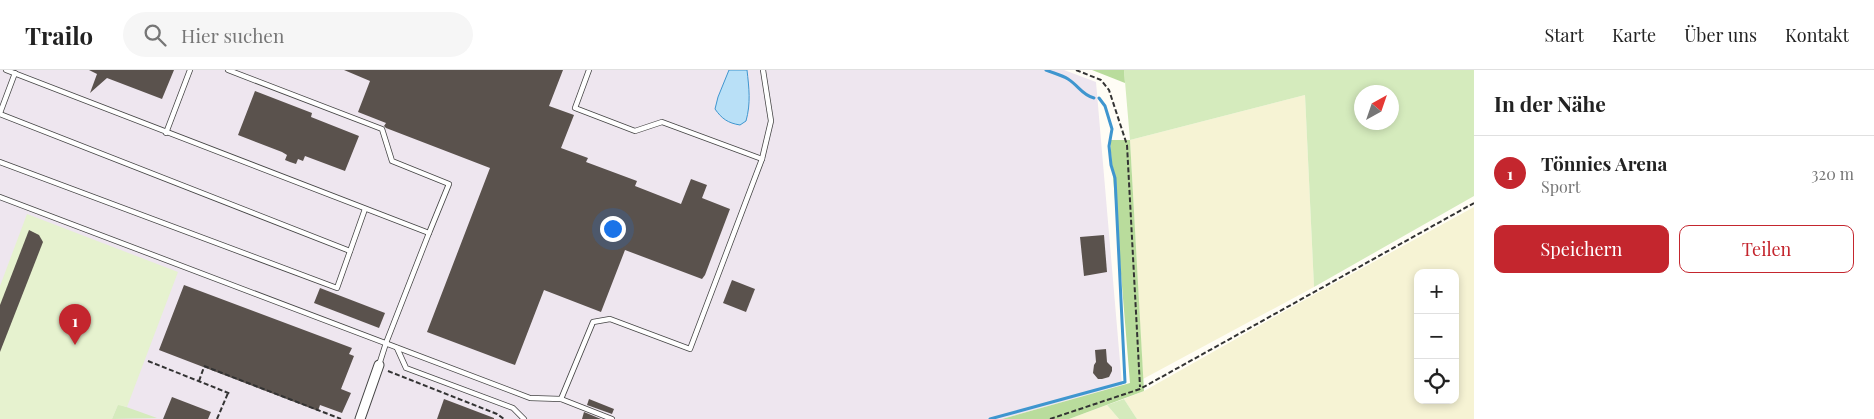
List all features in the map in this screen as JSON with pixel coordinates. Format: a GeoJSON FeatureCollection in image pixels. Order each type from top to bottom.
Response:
{"type":"FeatureCollection","features":[{"type":"Feature","properties":{"kind":"street"},"geometry":{"type":"LineString","coordinates":[[360,419],[379,366]]}},
{"type":"Feature","properties":{"kind":"lane"},"geometry":{"type":"LineString","coordinates":[[6,70],[429,233]]}},
{"type":"Feature","properties":{"kind":"lane"},"geometry":{"type":"LineString","coordinates":[[166,133],[190,70]]}},
{"type":"Feature","properties":{"kind":"lane"},"geometry":{"type":"LineString","coordinates":[[228,70],[382,129],[392,161],[449,184],[386,343],[379,366]]}},
{"type":"Feature","properties":{"kind":"lane"},"geometry":{"type":"LineString","coordinates":[[589,70],[575,108],[635,131],[662,122],[762,159]]}},
{"type":"Feature","properties":{"kind":"lane"},"geometry":{"type":"LineString","coordinates":[[561,399],[593,322],[610,319],[690,349],[762,159],[771,122],[763,70]]}},
{"type":"Feature","properties":{"kind":"lane"},"geometry":{"type":"LineString","coordinates":[[15,73],[0,114],[350,251]]}},
{"type":"Feature","properties":{"kind":"lane"},"geometry":{"type":"LineString","coordinates":[[0,162],[337,288],[365,209]]}},
{"type":"Feature","properties":{"kind":"lane"},"geometry":{"type":"LineString","coordinates":[[0,197],[530,398],[561,399],[612,419]]}},
{"type":"Feature","properties":{"kind":"lane"},"geometry":{"type":"LineString","coordinates":[[397,348],[406,368],[513,408],[524,419]]}},
{"type":"Feature","properties":{"kind":"path"},"geometry":{"type":"LineString","coordinates":[[1076,70],[1102,80],[1109,90],[1127,146],[1140,389]]}},
{"type":"Feature","properties":{"kind":"path"},"geometry":{"type":"LineString","coordinates":[[1050,419],[1140,389],[1474,203]]}},
{"type":"Feature","properties":{"kind":"path"},"geometry":{"type":"LineString","coordinates":[[148,361],[230,393],[218,419]]}},
{"type":"Feature","properties":{"kind":"path"},"geometry":{"type":"LineString","coordinates":[[199,381],[204,366],[341,419]]}},
{"type":"Feature","properties":{"kind":"path"},"geometry":{"type":"LineString","coordinates":[[379,366],[498,414],[504,419]]}},
{"type":"Feature","properties":{"kind":"shaded area"},"geometry":{"type":"Polygon","coordinates":[[[0,70],[1064,70],[1096,82],[1122,385],[1002,419],[0,419],[0,70]]]}},
{"type":"Feature","properties":{"kind":"shaded area"},"geometry":{"type":"Polygon","coordinates":[[[1305,95],[1314,287],[1143,379],[1130,140],[1305,95]]]}},
{"type":"Feature","properties":{"kind":"shaded area"},"geometry":{"type":"Polygon","coordinates":[[[1474,207],[1474,419],[1137,419],[1124,399],[1144,391],[1474,207]]]}},
{"type":"Feature","properties":{"kind":"shaded area"},"geometry":{"type":"Polygon","coordinates":[[[1107,405],[1119,419],[1069,419],[1107,405]]]}},
{"type":"Feature","properties":{"kind":"green space"},"geometry":{"type":"Polygon","coordinates":[[[1092,70],[1124,70],[1125,83],[1092,70]]]}},
{"type":"Feature","properties":{"kind":"green space"},"geometry":{"type":"Polygon","coordinates":[[[1124,70],[1474,70],[1474,196],[1314,287],[1305,95],[1130,140],[1124,70]]]}},
{"type":"Feature","properties":{"kind":"green space"},"geometry":{"type":"Polygon","coordinates":[[[1110,140],[1130,140],[1144,391],[1069,419],[1002,419],[1130,383],[1110,140]]]}},
{"type":"Feature","properties":{"kind":"green space"},"geometry":{"type":"Polygon","coordinates":[[[27,214],[178,272],[127,407],[118,405],[112,419],[0,419],[0,286],[27,214]]]}},
{"type":"Feature","properties":{"kind":"green space"},"geometry":{"type":"Polygon","coordinates":[[[1124,399],[1137,419],[1119,419],[1107,405],[1124,399]]]}},
{"type":"Feature","properties":{"kind":"green space"},"geometry":{"type":"Polygon","coordinates":[[[118,404],[157,418],[112,419],[118,404]]]}},
{"type":"Feature","properties":{"kind":"water"},"geometry":{"type":"Polygon","coordinates":[[[729,70],[747,70],[749,108],[746,121],[740,125],[726,120],[715,109],[729,70]]]}},
{"type":"Feature","properties":{"kind":"building"},"geometry":{"type":"Polygon","coordinates":[[[89,70],[174,70],[162,99],[107,78],[90,93],[97,74],[89,70]]]}},
{"type":"Feature","properties":{"kind":"building"},"geometry":{"type":"Polygon","coordinates":[[[344,70],[563,70],[549,106],[574,115],[561,148],[588,158],[586,162],[637,181],[635,186],[681,204],[691,179],[707,185],[702,198],[730,209],[705,275],[702,279],[625,250],[601,312],[544,290],[515,365],[427,332],[490,168],[386,128],[384,126],[386,123],[358,112],[370,81],[344,70]]]}},
{"type":"Feature","properties":{"kind":"building"},"geometry":{"type":"Polygon","coordinates":[[[255,91],[312,113],[311,117],[359,136],[345,171],[305,156],[303,161],[298,159],[296,164],[290,162],[285,160],[287,155],[282,152],[238,135],[255,91]]]}},
{"type":"Feature","properties":{"kind":"building"},"geometry":{"type":"Polygon","coordinates":[[[29,230],[39,235],[43,242],[0,352],[0,305],[29,230]]]}},
{"type":"Feature","properties":{"kind":"building"},"geometry":{"type":"Polygon","coordinates":[[[1104,235],[1107,272],[1084,276],[1080,237],[1104,235]]]}},
{"type":"Feature","properties":{"kind":"building"},"geometry":{"type":"Polygon","coordinates":[[[732,280],[755,289],[746,312],[723,303],[732,280]]]}},
{"type":"Feature","properties":{"kind":"building"},"geometry":{"type":"Polygon","coordinates":[[[184,285],[352,348],[349,354],[354,356],[341,389],[351,393],[342,413],[320,405],[318,411],[159,350],[184,285]]]}},
{"type":"Feature","properties":{"kind":"building"},"geometry":{"type":"Polygon","coordinates":[[[320,288],[385,313],[379,328],[314,303],[320,288]]]}},
{"type":"Feature","properties":{"kind":"building"},"geometry":{"type":"Polygon","coordinates":[[[1106,349],[1107,362],[1112,367],[1112,371],[1109,377],[1098,379],[1093,373],[1096,362],[1095,350],[1106,349]]]}},
{"type":"Feature","properties":{"kind":"building"},"geometry":{"type":"Polygon","coordinates":[[[172,397],[211,412],[208,419],[163,419],[172,397]]]}},
{"type":"Feature","properties":{"kind":"building"},"geometry":{"type":"Polygon","coordinates":[[[444,399],[494,418],[494,419],[437,419],[444,399]]]}},
{"type":"Feature","properties":{"kind":"building"},"geometry":{"type":"Polygon","coordinates":[[[589,399],[614,409],[612,414],[587,405],[589,399]]]}},
{"type":"Feature","properties":{"kind":"building"},"geometry":{"type":"Polygon","coordinates":[[[584,412],[601,419],[582,419],[584,412]]]}},
{"type":"Feature","properties":{"kind":"waterway"},"geometry":{"type":"LineString","coordinates":[[1046,70],[1066,78],[1086,95],[1094,98]]}},
{"type":"Feature","properties":{"kind":"waterway"},"geometry":{"type":"LineString","coordinates":[[990,419],[1125,382],[1115,178],[1111,165],[1109,146],[1112,129],[1105,106],[1099,98]]}},
{"type":"Feature","properties":{"kind":"place","name":"Tönnies Arena"},"geometry":{"type":"Point","coordinates":[75,345]}}]}
